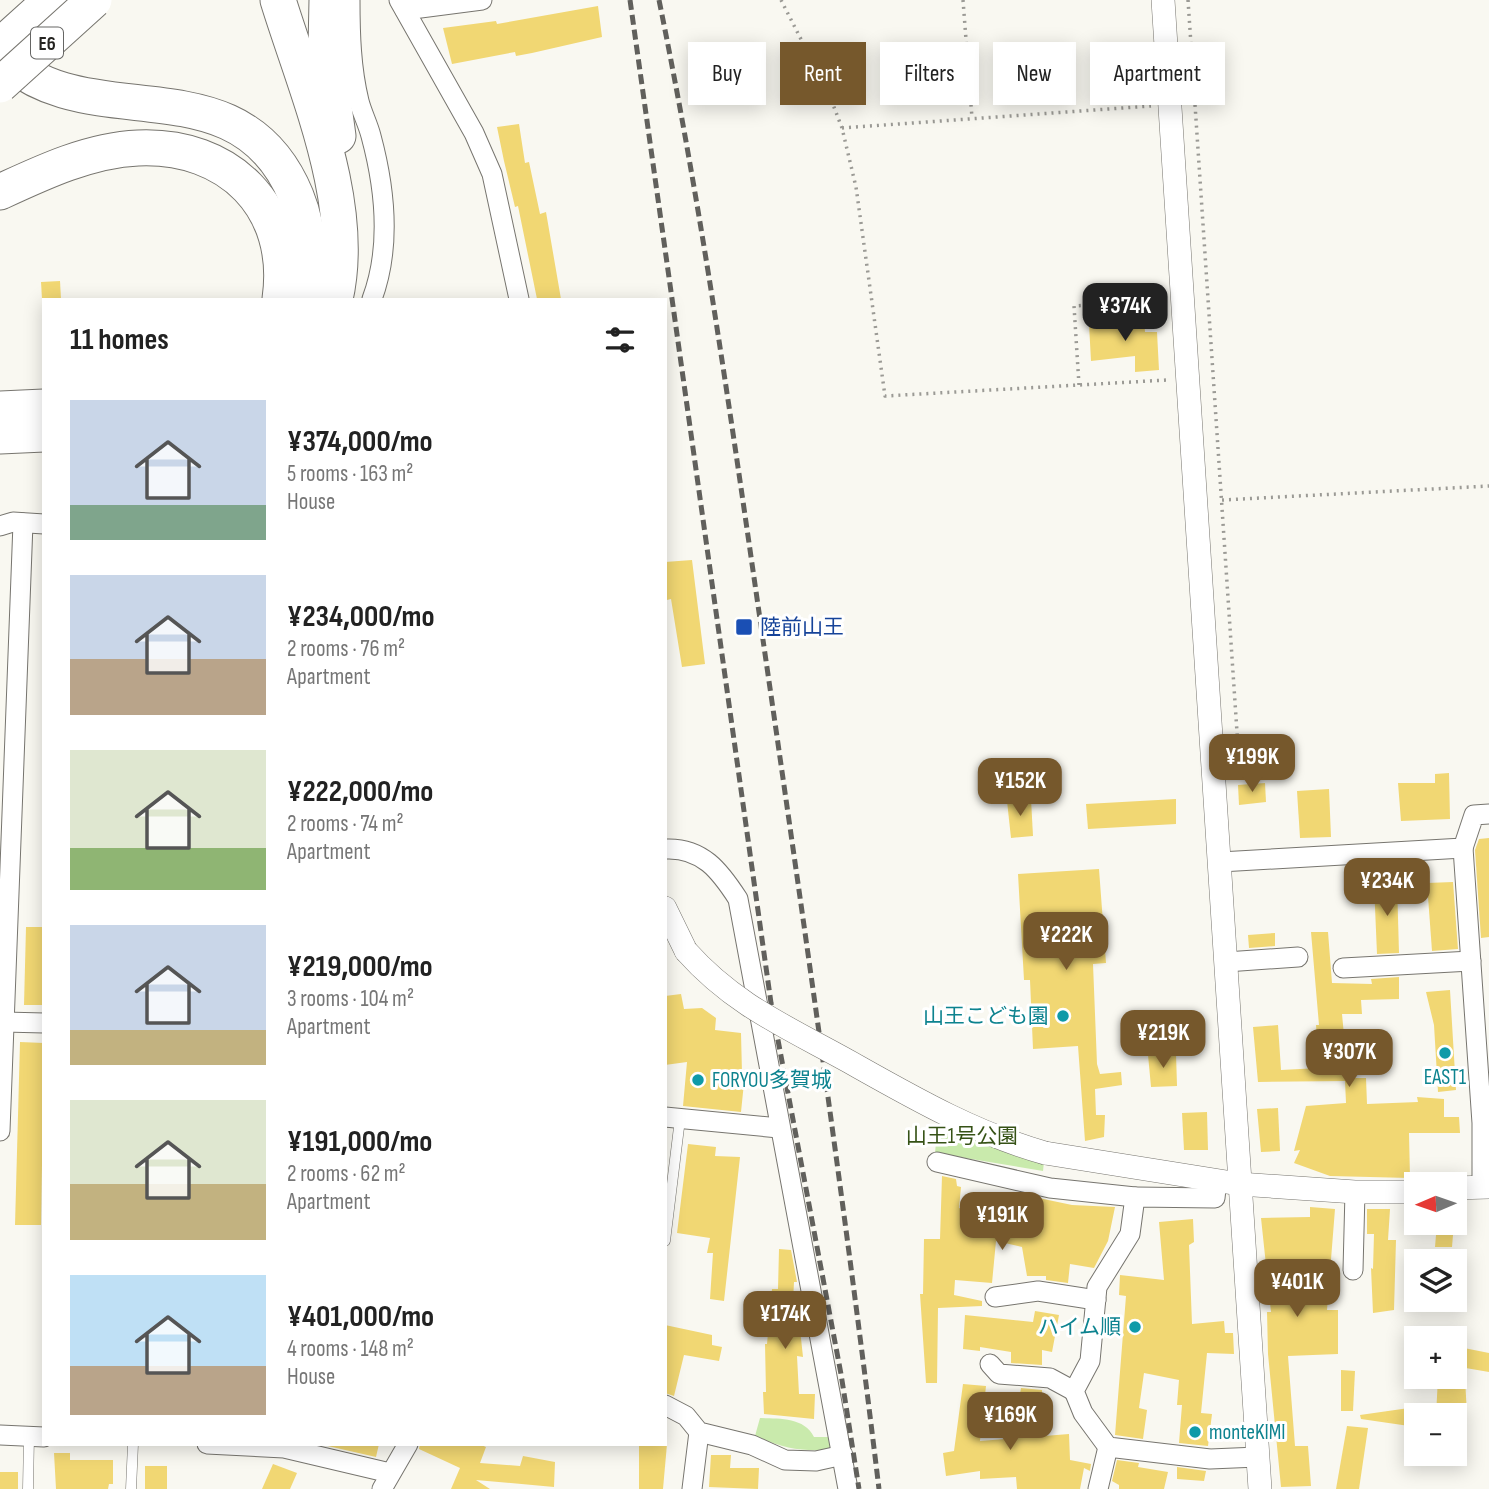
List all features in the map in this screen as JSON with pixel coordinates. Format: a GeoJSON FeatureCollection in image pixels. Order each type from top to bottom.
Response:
{"type":"FeatureCollection","features":[{"type":"Feature","properties":{"kind":"highway","name":"E6"},"geometry":{"type":"LineString","coordinates":[[0,46],[51,0]]}},
{"type":"Feature","properties":{"kind":"highway","name":"E6"},"geometry":{"type":"LineString","coordinates":[[0,85],[94,0]]}},
{"type":"Feature","properties":{"kind":"highway"},"geometry":{"type":"LineString","coordinates":[[278,0],[337,204],[341,252],[335,298]]}},
{"type":"Feature","properties":{"kind":"highway"},"geometry":{"type":"LineString","coordinates":[[327,0],[326,48],[350,239],[341,298]]}},
{"type":"Feature","properties":{"kind":"highway"},"geometry":{"type":"LineString","coordinates":[[0,53],[32,79],[56,89],[84,96],[183,107],[213,115],[261,145],[279,165],[301,209],[307,236],[308,260],[300,298]]}},
{"type":"Feature","properties":{"kind":"highway"},"geometry":{"type":"LineString","coordinates":[[0,192],[86,157],[136,148],[184,152],[224,168],[257,197],[276,231],[281,251],[280,298]]}},
{"type":"Feature","properties":{"kind":"highway"},"geometry":{"type":"LineString","coordinates":[[0,409],[42,407]]}},
{"type":"Feature","properties":{"kind":"highway"},"geometry":{"type":"LineString","coordinates":[[0,436],[42,434]]}},
{"type":"Feature","properties":{"kind":"street"},"geometry":{"type":"LineString","coordinates":[[350,0],[351,47],[359,102],[371,136],[380,181],[385,241],[372,298]]}},
{"type":"Feature","properties":{"kind":"street"},"geometry":{"type":"LineString","coordinates":[[482,0],[402,5],[474,134],[492,174],[519,298]]}},
{"type":"Feature","properties":{"kind":"street"},"geometry":{"type":"LineString","coordinates":[[1161,42],[1163,0]]}},
{"type":"Feature","properties":{"kind":"street"},"geometry":{"type":"LineString","coordinates":[[1159,105],[1195,501],[1260,1489]]}},
{"type":"Feature","properties":{"kind":"street"},"geometry":{"type":"LineString","coordinates":[[0,1131],[23,523]]}},
{"type":"Feature","properties":{"kind":"street"},"geometry":{"type":"LineString","coordinates":[[0,526],[42,524]]}},
{"type":"Feature","properties":{"kind":"street"},"geometry":{"type":"LineString","coordinates":[[1467,1188],[1486,1187],[1463,848],[1474,815],[1489,814]]}},
{"type":"Feature","properties":{"kind":"street"},"geometry":{"type":"LineString","coordinates":[[1220,862],[1463,848]]}},
{"type":"Feature","properties":{"kind":"street"},"geometry":{"type":"LineString","coordinates":[[667,849],[691,851],[719,869],[738,900],[749,946],[779,1128],[848,1489]]}},
{"type":"Feature","properties":{"kind":"street"},"geometry":{"type":"LineString","coordinates":[[667,912],[687,951],[716,983],[749,1007],[965,1125],[1004,1141],[1045,1153],[1240,1184],[1355,1192],[1404,1192]]}},
{"type":"Feature","properties":{"kind":"street"},"geometry":{"type":"LineString","coordinates":[[1226,962],[1298,957]]}},
{"type":"Feature","properties":{"kind":"street"},"geometry":{"type":"LineString","coordinates":[[1343,968],[1471,961]]}},
{"type":"Feature","properties":{"kind":"street"},"geometry":{"type":"LineString","coordinates":[[4,1022],[42,1023]]}},
{"type":"Feature","properties":{"kind":"street"},"geometry":{"type":"LineString","coordinates":[[672,1118],[779,1128]]}},
{"type":"Feature","properties":{"kind":"street"},"geometry":{"type":"LineString","coordinates":[[937,1162],[1050,1188],[1135,1197],[1214,1198],[1217,1180]]}},
{"type":"Feature","properties":{"kind":"street"},"geometry":{"type":"LineString","coordinates":[[1353,1270],[1355,1192]]}},
{"type":"Feature","properties":{"kind":"street"},"geometry":{"type":"LineString","coordinates":[[1074,1391],[1090,1361],[1097,1287],[1130,1234],[1135,1197]]}},
{"type":"Feature","properties":{"kind":"street"},"geometry":{"type":"LineString","coordinates":[[995,1297],[1038,1291],[1096,1300]]}},
{"type":"Feature","properties":{"kind":"street"},"geometry":{"type":"LineString","coordinates":[[990,1364],[999,1374],[1050,1378],[1074,1391],[1083,1413],[1108,1447],[1210,1459],[1258,1457]]}},
{"type":"Feature","properties":{"kind":"street"},"geometry":{"type":"LineString","coordinates":[[667,1406],[686,1416],[699,1432],[752,1445],[785,1460],[816,1461],[843,1455]]}},
{"type":"Feature","properties":{"kind":"street"},"geometry":{"type":"LineString","coordinates":[[692,1489],[699,1432]]}},
{"type":"Feature","properties":{"kind":"street"},"geometry":{"type":"LineString","coordinates":[[0,1435],[37,1436]]}},
{"type":"Feature","properties":{"kind":"street"},"geometry":{"type":"LineString","coordinates":[[245,1446],[284,1448],[386,1481],[407,1446]]}},
{"type":"Feature","properties":{"kind":"street"},"geometry":{"type":"LineString","coordinates":[[1098,1489],[1108,1447]]}},
{"type":"Feature","properties":{"kind":"lane"},"geometry":{"type":"LineString","coordinates":[[667,1206],[672,1118]]}},
{"type":"Feature","properties":{"kind":"lane"},"geometry":{"type":"LineString","coordinates":[[28,1489],[37,1436]]}},
{"type":"Feature","properties":{"kind":"lane"},"geometry":{"type":"LineString","coordinates":[[131,1489],[133,1446]]}},
{"type":"Feature","properties":{"kind":"path"},"geometry":{"type":"LineString","coordinates":[[780,0],[829,94],[842,128],[856,187],[885,396],[1167,379],[1168,393]]}},
{"type":"Feature","properties":{"kind":"path"},"geometry":{"type":"LineString","coordinates":[[963,0],[972,118]]}},
{"type":"Feature","properties":{"kind":"path"},"geometry":{"type":"LineString","coordinates":[[1188,0],[1239,762],[1213,764]]}},
{"type":"Feature","properties":{"kind":"path"},"geometry":{"type":"LineString","coordinates":[[842,128],[1159,105]]}},
{"type":"Feature","properties":{"kind":"path"},"geometry":{"type":"LineString","coordinates":[[1150,120],[1159,105]]}},
{"type":"Feature","properties":{"kind":"path"},"geometry":{"type":"LineString","coordinates":[[1079,385],[1074,306],[1161,300],[1160,286]]}},
{"type":"Feature","properties":{"kind":"path"},"geometry":{"type":"LineString","coordinates":[[1195,501],[1489,486]]}},
{"type":"Feature","properties":{"kind":"green space","name":"山王1号公園"},"geometry":{"type":"Polygon","coordinates":[[[940,1102],[1044,1162],[1043,1171],[935,1153],[940,1102]]]}},
{"type":"Feature","properties":{"kind":"green space"},"geometry":{"type":"Polygon","coordinates":[[[760,1418],[798,1422],[810,1430],[814,1437],[830,1437],[834,1449],[804,1450],[755,1436],[760,1418]]]}},
{"type":"Feature","properties":{"kind":"building"},"geometry":{"type":"Polygon","coordinates":[[[598,6],[602,37],[516,56],[515,52],[452,64],[443,28],[496,21],[497,24],[598,6]]]}},
{"type":"Feature","properties":{"kind":"building"},"geometry":{"type":"Polygon","coordinates":[[[519,124],[525,163],[529,162],[540,214],[546,212],[561,298],[537,298],[518,206],[515,207],[497,127],[519,124]]]}},
{"type":"Feature","properties":{"kind":"building"},"geometry":{"type":"Polygon","coordinates":[[[60,281],[61,298],[42,299],[41,282],[60,281]]]}},
{"type":"Feature","properties":{"kind":"building"},"geometry":{"type":"Polygon","coordinates":[[[1144,319],[1145,332],[1157,332],[1159,370],[1135,372],[1135,356],[1091,361],[1089,324],[1144,319]]]}},
{"type":"Feature","properties":{"kind":"building"},"geometry":{"type":"Polygon","coordinates":[[[692,560],[705,664],[682,667],[671,599],[667,600],[667,562],[692,560]]]}},
{"type":"Feature","properties":{"kind":"building"},"geometry":{"type":"Polygon","coordinates":[[[1449,773],[1450,819],[1401,821],[1398,783],[1435,783],[1435,774],[1449,773]]]}},
{"type":"Feature","properties":{"kind":"building"},"geometry":{"type":"Polygon","coordinates":[[[1265,783],[1266,802],[1239,805],[1238,785],[1265,783]]]}},
{"type":"Feature","properties":{"kind":"building"},"geometry":{"type":"Polygon","coordinates":[[[1329,789],[1331,837],[1300,838],[1297,791],[1329,789]]]}},
{"type":"Feature","properties":{"kind":"building"},"geometry":{"type":"Polygon","coordinates":[[[1031,799],[1033,836],[1011,838],[1007,801],[1031,799]]]}},
{"type":"Feature","properties":{"kind":"building"},"geometry":{"type":"Polygon","coordinates":[[[1176,799],[1176,824],[1088,829],[1086,804],[1176,799]]]}},
{"type":"Feature","properties":{"kind":"building"},"geometry":{"type":"Polygon","coordinates":[[[1489,838],[1489,937],[1481,938],[1475,850],[1479,839],[1489,838]]]}},
{"type":"Feature","properties":{"kind":"building"},"geometry":{"type":"Polygon","coordinates":[[[1099,869],[1106,963],[1093,964],[1097,1064],[1100,1074],[1121,1072],[1122,1085],[1095,1089],[1096,1115],[1105,1115],[1104,1137],[1085,1141],[1078,1046],[1033,1049],[1030,980],[1024,980],[1018,874],[1099,869]]]}},
{"type":"Feature","properties":{"kind":"building"},"geometry":{"type":"Polygon","coordinates":[[[1397,882],[1399,953],[1377,954],[1374,884],[1397,882]]]}},
{"type":"Feature","properties":{"kind":"building"},"geometry":{"type":"Polygon","coordinates":[[[1453,882],[1458,949],[1432,951],[1427,883],[1453,882]]]}},
{"type":"Feature","properties":{"kind":"building"},"geometry":{"type":"Polygon","coordinates":[[[26,927],[42,927],[42,1005],[24,1005],[26,927]]]}},
{"type":"Feature","properties":{"kind":"building"},"geometry":{"type":"Polygon","coordinates":[[[1311,932],[1328,932],[1332,983],[1372,984],[1371,979],[1399,977],[1399,999],[1361,1000],[1362,1014],[1342,1014],[1348,1078],[1366,1078],[1367,1104],[1418,1102],[1417,1097],[1444,1099],[1444,1117],[1459,1117],[1460,1133],[1409,1133],[1410,1172],[1404,1172],[1404,1178],[1330,1176],[1294,1163],[1300,1150],[1294,1151],[1306,1106],[1346,1103],[1345,1081],[1258,1082],[1253,1027],[1278,1025],[1281,1070],[1319,1068],[1316,1025],[1319,1025],[1311,932]]]}},
{"type":"Feature","properties":{"kind":"building"},"geometry":{"type":"Polygon","coordinates":[[[1275,933],[1275,946],[1249,948],[1248,935],[1275,933]]]}},
{"type":"Feature","properties":{"kind":"building"},"geometry":{"type":"Polygon","coordinates":[[[1450,990],[1456,1090],[1438,1092],[1434,1025],[1426,992],[1450,990]]]}},
{"type":"Feature","properties":{"kind":"building"},"geometry":{"type":"Polygon","coordinates":[[[681,994],[684,1009],[702,1008],[716,1018],[715,1030],[741,1033],[742,1073],[745,1073],[741,1112],[683,1106],[687,1062],[667,1065],[667,996],[681,994]]]}},
{"type":"Feature","properties":{"kind":"building"},"geometry":{"type":"Polygon","coordinates":[[[20,1042],[42,1043],[41,1225],[15,1225],[20,1042]]]}},
{"type":"Feature","properties":{"kind":"building"},"geometry":{"type":"Polygon","coordinates":[[[1176,1053],[1177,1086],[1151,1087],[1148,1055],[1176,1053]]]}},
{"type":"Feature","properties":{"kind":"building"},"geometry":{"type":"Polygon","coordinates":[[[1278,1108],[1280,1151],[1261,1152],[1257,1109],[1278,1108]]]}},
{"type":"Feature","properties":{"kind":"building"},"geometry":{"type":"Polygon","coordinates":[[[1207,1112],[1208,1150],[1184,1150],[1182,1113],[1207,1112]]]}},
{"type":"Feature","properties":{"kind":"building"},"geometry":{"type":"Polygon","coordinates":[[[688,1144],[716,1147],[715,1156],[740,1157],[724,1301],[710,1299],[713,1253],[707,1253],[710,1238],[677,1233],[688,1144]]]}},
{"type":"Feature","properties":{"kind":"building"},"geometry":{"type":"Polygon","coordinates":[[[942,1176],[956,1179],[957,1186],[961,1187],[959,1208],[1031,1227],[1034,1197],[1072,1205],[1115,1207],[1108,1241],[1094,1268],[1070,1264],[1068,1283],[1046,1280],[1046,1276],[1027,1276],[1022,1247],[996,1241],[992,1283],[955,1280],[954,1295],[982,1301],[982,1306],[938,1308],[937,1383],[926,1383],[920,1294],[923,1294],[924,1239],[940,1239],[942,1176]]]}},
{"type":"Feature","properties":{"kind":"building"},"geometry":{"type":"Polygon","coordinates":[[[1310,1207],[1335,1209],[1327,1310],[1338,1310],[1338,1354],[1288,1356],[1295,1446],[1308,1446],[1311,1486],[1281,1487],[1268,1354],[1267,1312],[1271,1312],[1261,1218],[1310,1217],[1310,1207]]]}},
{"type":"Feature","properties":{"kind":"building"},"geometry":{"type":"Polygon","coordinates":[[[1367,1209],[1390,1209],[1388,1240],[1396,1240],[1394,1310],[1373,1313],[1371,1268],[1373,1269],[1374,1234],[1367,1234],[1367,1209]]]}},
{"type":"Feature","properties":{"kind":"building"},"geometry":{"type":"Polygon","coordinates":[[[1193,1219],[1194,1242],[1189,1245],[1192,1324],[1224,1321],[1225,1333],[1233,1333],[1234,1354],[1207,1353],[1201,1413],[1212,1414],[1208,1446],[1179,1443],[1182,1405],[1177,1405],[1179,1380],[1144,1373],[1139,1408],[1147,1410],[1143,1439],[1115,1435],[1126,1296],[1119,1295],[1120,1275],[1164,1280],[1159,1222],[1193,1219]]]}},
{"type":"Feature","properties":{"kind":"building"},"geometry":{"type":"Polygon","coordinates":[[[1436,1236],[1453,1236],[1452,1247],[1435,1247],[1436,1236]]]}},
{"type":"Feature","properties":{"kind":"building"},"geometry":{"type":"Polygon","coordinates":[[[779,1249],[791,1250],[797,1282],[794,1282],[792,1321],[793,1329],[800,1329],[803,1357],[797,1356],[799,1394],[815,1394],[814,1419],[764,1414],[765,1344],[772,1289],[778,1289],[779,1249]]]}},
{"type":"Feature","properties":{"kind":"building"},"geometry":{"type":"Polygon","coordinates":[[[1035,1311],[1059,1315],[1052,1352],[1042,1350],[1042,1365],[1011,1363],[1011,1352],[980,1347],[980,1351],[963,1349],[965,1315],[1033,1322],[1035,1311]]]}},
{"type":"Feature","properties":{"kind":"building"},"geometry":{"type":"Polygon","coordinates":[[[667,1325],[712,1335],[712,1345],[722,1347],[719,1361],[684,1355],[674,1396],[667,1394],[667,1325]]]}},
{"type":"Feature","properties":{"kind":"building"},"geometry":{"type":"Polygon","coordinates":[[[1467,1349],[1489,1353],[1489,1372],[1467,1368],[1467,1349]]]}},
{"type":"Feature","properties":{"kind":"building"},"geometry":{"type":"Polygon","coordinates":[[[1341,1370],[1355,1371],[1353,1411],[1341,1411],[1341,1370]]]}},
{"type":"Feature","properties":{"kind":"building"},"geometry":{"type":"Polygon","coordinates":[[[963,1384],[986,1386],[980,1441],[1069,1434],[1070,1460],[1091,1464],[1090,1471],[1084,1468],[1080,1489],[1017,1489],[1016,1477],[980,1479],[980,1471],[946,1476],[943,1453],[954,1451],[963,1384]]]}},
{"type":"Feature","properties":{"kind":"building"},"geometry":{"type":"Polygon","coordinates":[[[1021,1388],[1042,1390],[1042,1398],[1020,1394],[1021,1388]]]}},
{"type":"Feature","properties":{"kind":"building"},"geometry":{"type":"Polygon","coordinates":[[[1437,1389],[1466,1389],[1466,1403],[1437,1403],[1437,1389]]]}},
{"type":"Feature","properties":{"kind":"building"},"geometry":{"type":"Polygon","coordinates":[[[1404,1409],[1404,1425],[1361,1419],[1360,1415],[1404,1409]]]}},
{"type":"Feature","properties":{"kind":"building"},"geometry":{"type":"Polygon","coordinates":[[[1347,1426],[1368,1428],[1359,1489],[1336,1489],[1347,1426]]]}},
{"type":"Feature","properties":{"kind":"building"},"geometry":{"type":"Polygon","coordinates":[[[328,1446],[379,1446],[376,1457],[328,1446]]]}},
{"type":"Feature","properties":{"kind":"building"},"geometry":{"type":"Polygon","coordinates":[[[420,1446],[484,1446],[486,1447],[480,1463],[520,1466],[523,1456],[555,1462],[554,1487],[476,1480],[490,1489],[451,1489],[460,1468],[419,1449],[420,1446]]]}},
{"type":"Feature","properties":{"kind":"building"},"geometry":{"type":"Polygon","coordinates":[[[639,1446],[667,1446],[663,1489],[639,1489],[639,1446]]]}},
{"type":"Feature","properties":{"kind":"building"},"geometry":{"type":"Polygon","coordinates":[[[54,1453],[70,1453],[70,1460],[113,1460],[113,1484],[109,1484],[108,1489],[56,1489],[54,1453]]]}},
{"type":"Feature","properties":{"kind":"building"},"geometry":{"type":"Polygon","coordinates":[[[711,1455],[731,1455],[730,1468],[759,1468],[758,1489],[709,1487],[711,1455]]]}},
{"type":"Feature","properties":{"kind":"building"},"geometry":{"type":"Polygon","coordinates":[[[1117,1460],[1139,1463],[1138,1467],[1168,1472],[1164,1489],[1119,1489],[1119,1485],[1112,1481],[1117,1460]]]}},
{"type":"Feature","properties":{"kind":"building"},"geometry":{"type":"Polygon","coordinates":[[[273,1464],[297,1473],[290,1489],[262,1489],[273,1464]]]}},
{"type":"Feature","properties":{"kind":"building"},"geometry":{"type":"Polygon","coordinates":[[[145,1466],[167,1466],[167,1489],[145,1489],[145,1466]]]}},
{"type":"Feature","properties":{"kind":"building"},"geometry":{"type":"Polygon","coordinates":[[[1177,1467],[1206,1471],[1204,1481],[1177,1479],[1177,1467]]]}},
{"type":"Feature","properties":{"kind":"building"},"geometry":{"type":"Polygon","coordinates":[[[0,1472],[18,1472],[18,1489],[0,1489],[0,1472]]]}},
{"type":"Feature","properties":{"kind":"railway"},"geometry":{"type":"LineString","coordinates":[[630,0],[771,1003],[841,1374],[859,1489]]}},
{"type":"Feature","properties":{"kind":"railway"},"geometry":{"type":"LineString","coordinates":[[659,0],[692,173],[733,433],[827,1092],[879,1489]]}},
{"type":"Feature","properties":{"kind":"place","name":"陸前山王"},"geometry":{"type":"Point","coordinates":[744,627]}},
{"type":"Feature","properties":{"kind":"place","name":"山王こども園"},"geometry":{"type":"Point","coordinates":[1063,1016]}},
{"type":"Feature","properties":{"kind":"place","name":"EAST1"},"geometry":{"type":"Point","coordinates":[1445,1053]}},
{"type":"Feature","properties":{"kind":"place","name":"FORYOU多賀城"},"geometry":{"type":"Point","coordinates":[698,1080]}},
{"type":"Feature","properties":{"kind":"place","name":"ハイム順"},"geometry":{"type":"Point","coordinates":[1135,1327]}},
{"type":"Feature","properties":{"kind":"place","name":"monteKIMI"},"geometry":{"type":"Point","coordinates":[1195,1432]}}]}
